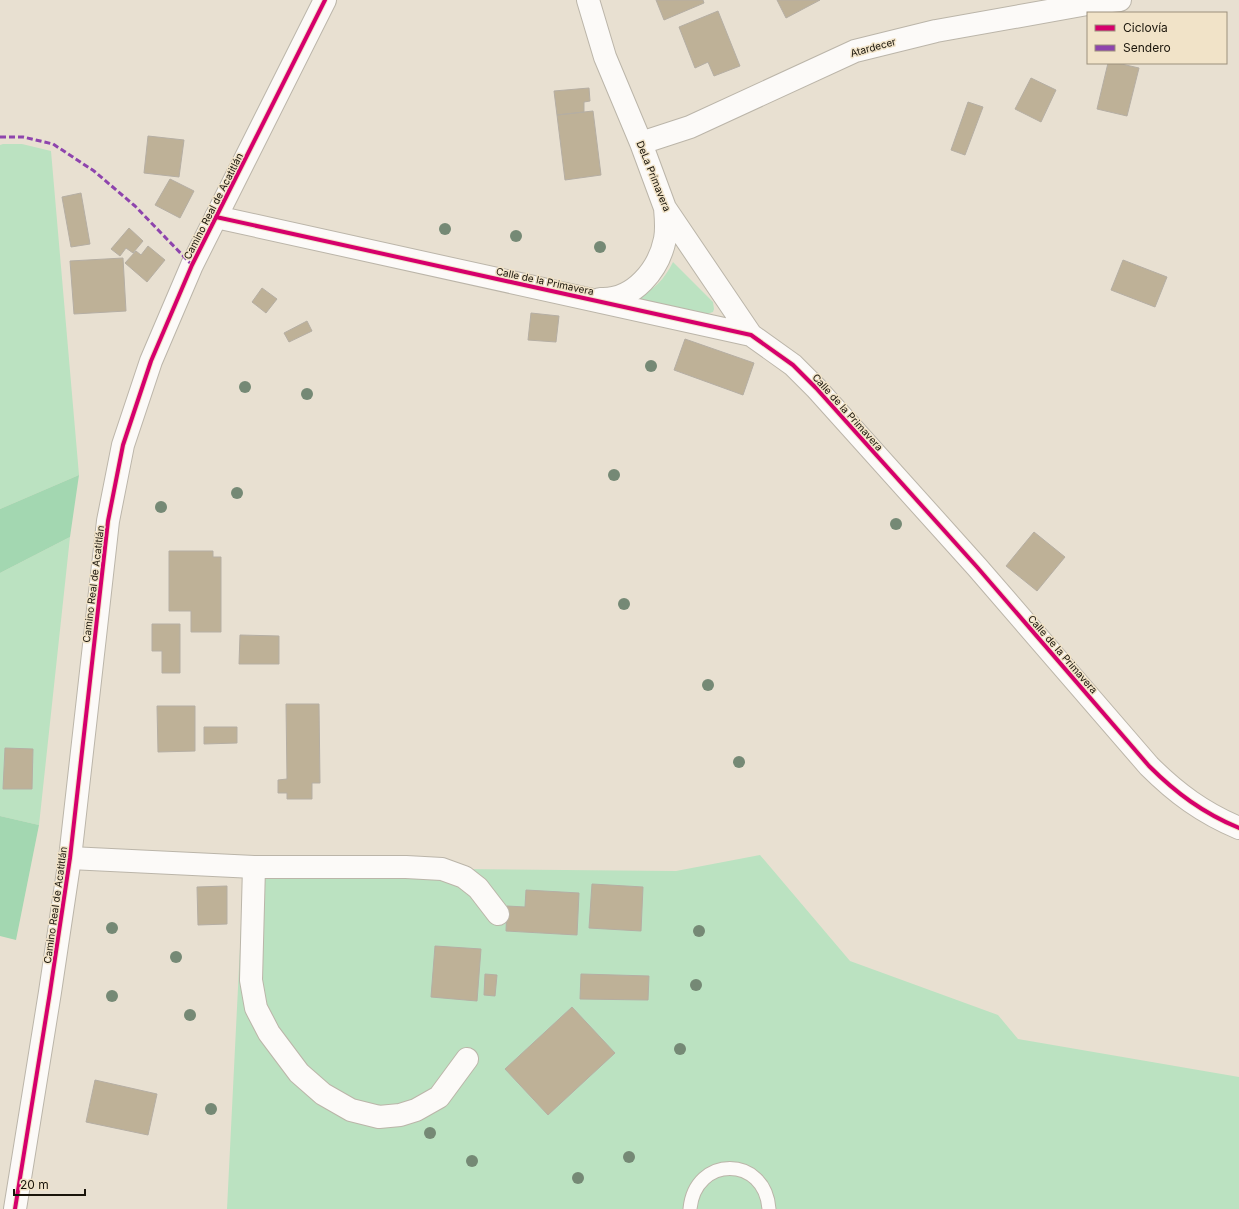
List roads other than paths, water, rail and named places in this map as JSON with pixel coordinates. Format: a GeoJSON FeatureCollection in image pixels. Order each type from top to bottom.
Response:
{"type":"FeatureCollection","features":[{"type":"Feature","properties":{"kind":"street","name":"Camino Real de Acatitlán"},"geometry":{"type":"LineString","coordinates":[[15,1209],[49,1000],[70,858],[108,528],[123,445],[151,361],[192,265],[325,0]]}},
{"type":"Feature","properties":{"kind":"street","name":"DeLa Primavera"},"geometry":{"type":"LineString","coordinates":[[588,0],[605,57],[641,143],[665,208],[751,335]]}},
{"type":"Feature","properties":{"kind":"street","name":"Atardecer"},"geometry":{"type":"LineString","coordinates":[[641,143],[690,127],[855,51],[936,31],[1093,2],[1120,0]]}},
{"type":"Feature","properties":{"kind":"street"},"geometry":{"type":"LineString","coordinates":[[581,297],[605,299],[620,297],[633,290],[645,280],[654,268],[661,254],[667,224],[665,208]]}},
{"type":"Feature","properties":{"kind":"street","name":"Calle de la Primavera"},"geometry":{"type":"LineString","coordinates":[[216,217],[751,335],[793,365],[816,388],[977,567],[1149,766],[1183,797],[1203,810],[1239,828]]}},
{"type":"Feature","properties":{"kind":"street"},"geometry":{"type":"LineString","coordinates":[[70,858],[254,867],[406,867],[442,869],[464,877],[478,888],[498,914]]}},
{"type":"Feature","properties":{"kind":"street"},"geometry":{"type":"LineString","coordinates":[[254,867],[251,980],[256,1008],[269,1033],[299,1073],[323,1094],[351,1110],[379,1117],[400,1115],[416,1110],[439,1097],[466,1059]]}},
{"type":"Feature","properties":{"kind":"lane"},"geometry":{"type":"LineString","coordinates":[[690,1209],[696,1188],[702,1180],[710,1173],[720,1169],[729,1168],[739,1169],[749,1173],[758,1180],[768,1200],[768,1209]]}}]}
